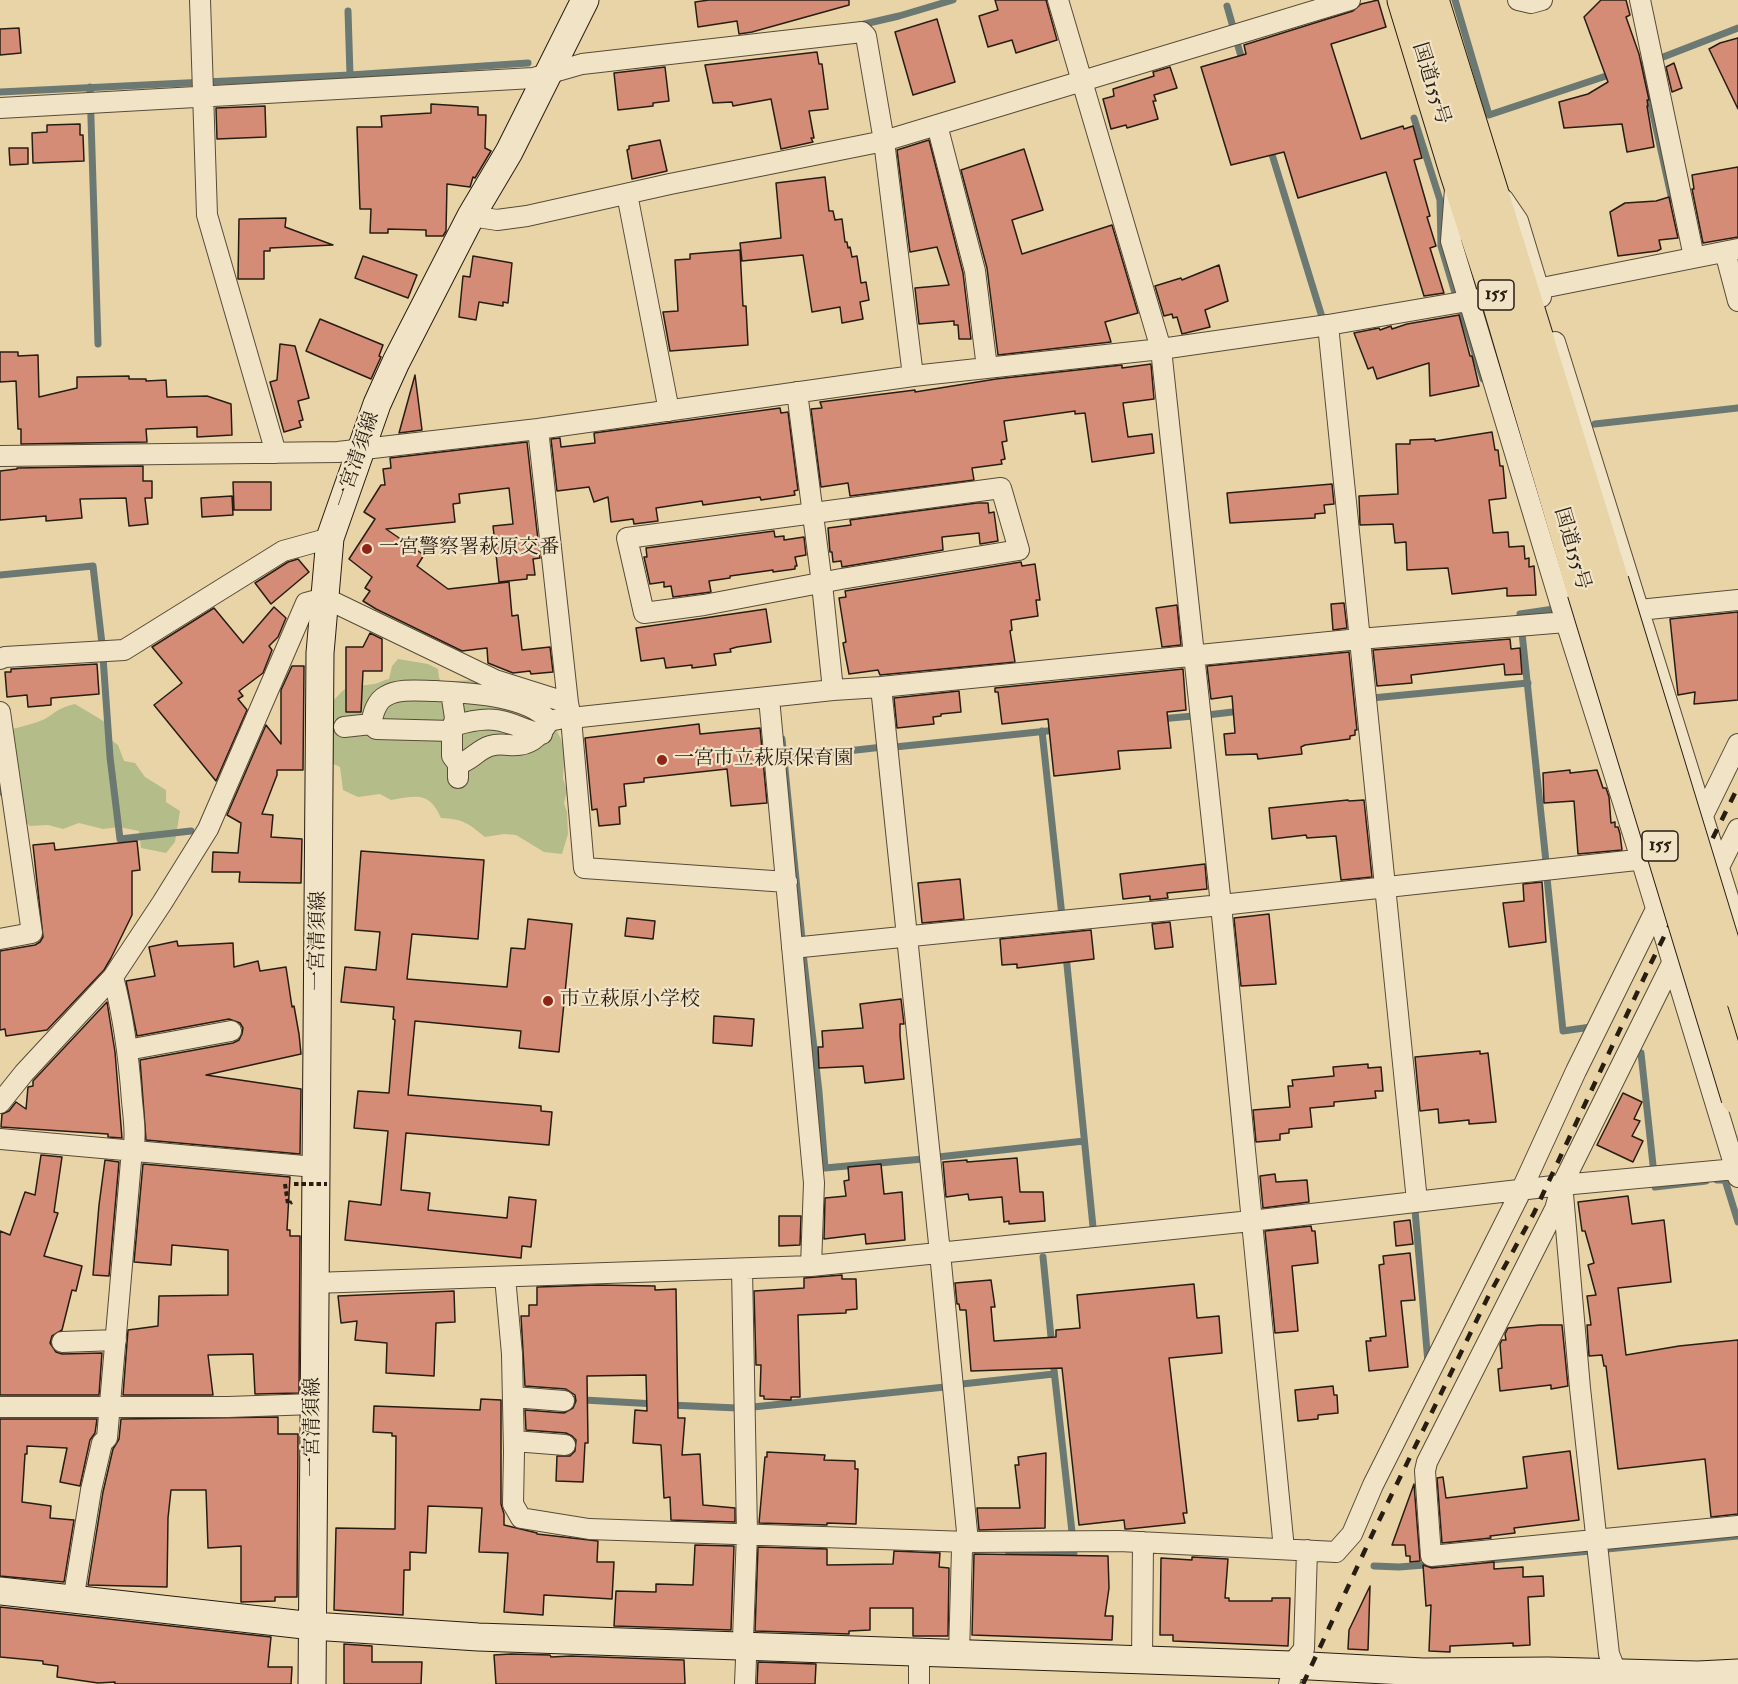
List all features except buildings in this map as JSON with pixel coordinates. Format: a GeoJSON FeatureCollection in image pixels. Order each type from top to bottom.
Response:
{"type":"FeatureCollection","features":[{"type":"Feature","properties":{"kind":"highway","name":"国道155号"},"geometry":{"type":"LineString","coordinates":[[1404,0],[1471,174]]}},
{"type":"Feature","properties":{"kind":"highway","name":"国道155号"},"geometry":{"type":"LineString","coordinates":[[1432,0],[1471,174],[1506,294],[1598,587],[1738,993]]}},
{"type":"Feature","properties":{"kind":"highway","name":"国道155号"},"geometry":{"type":"LineString","coordinates":[[1598,587],[1738,1098]]}},
{"type":"Feature","properties":{"kind":"main road","name":"一宮清須線"},"geometry":{"type":"LineString","coordinates":[[312,1684],[314,1283],[321,1176],[320,653],[330,538],[378,404],[396,362],[471,216],[509,152],[585,0]]}},
{"type":"Feature","properties":{"kind":"main road"},"geometry":{"type":"LineString","coordinates":[[0,1591],[73,1601],[313,1626],[478,1637],[1142,1660],[1290,1674],[1361,1677],[1421,1678],[1548,1671],[1617,1674],[1738,1673]]}},
{"type":"Feature","properties":{"kind":"street"},"geometry":{"type":"LineString","coordinates":[[200,0],[207,215],[276,453]]}},
{"type":"Feature","properties":{"kind":"street"},"geometry":{"type":"LineString","coordinates":[[1058,0],[1161,349],[1221,905],[1284,1549]]}},
{"type":"Feature","properties":{"kind":"street"},"geometry":{"type":"LineString","coordinates":[[471,216],[497,220],[527,216],[884,141],[1350,0]]}},
{"type":"Feature","properties":{"kind":"street"},"geometry":{"type":"LineString","coordinates":[[1518,0],[1531,3],[1542,0]]}},
{"type":"Feature","properties":{"kind":"street"},"geometry":{"type":"LineString","coordinates":[[1640,0],[1694,256]]}},
{"type":"Feature","properties":{"kind":"street"},"geometry":{"type":"LineString","coordinates":[[0,108],[204,85],[533,78],[582,64],[862,32],[866,36],[884,141],[913,376]]}},
{"type":"Feature","properties":{"kind":"street"},"geometry":{"type":"LineString","coordinates":[[937,125],[975,271],[987,368]]}},
{"type":"Feature","properties":{"kind":"street"},"geometry":{"type":"LineString","coordinates":[[1471,174],[1451,241],[1506,294],[1639,610],[1702,817],[1728,857],[1738,929]]}},
{"type":"Feature","properties":{"kind":"street"},"geometry":{"type":"LineString","coordinates":[[627,194],[669,411]]}},
{"type":"Feature","properties":{"kind":"street"},"geometry":{"type":"LineString","coordinates":[[0,456],[338,452],[538,429],[913,376],[1161,349],[1328,325],[1506,294],[1731,250],[1738,301]]}},
{"type":"Feature","properties":{"kind":"street"},"geometry":{"type":"LineString","coordinates":[[314,1283],[812,1266],[1251,1221],[1562,1185],[1737,1173],[1566,621],[1506,294]]}},
{"type":"Feature","properties":{"kind":"street"},"geometry":{"type":"LineString","coordinates":[[1328,325],[1418,1201]]}},
{"type":"Feature","properties":{"kind":"street"},"geometry":{"type":"LineString","coordinates":[[797,392],[833,690]]}},
{"type":"Feature","properties":{"kind":"street"},"geometry":{"type":"LineString","coordinates":[[538,429],[558,719],[584,868],[787,882]]}},
{"type":"Feature","properties":{"kind":"street"},"geometry":{"type":"LineString","coordinates":[[1001,488],[1019,550],[822,584],[644,613],[627,538],[1001,488]]}},
{"type":"Feature","properties":{"kind":"street"},"geometry":{"type":"LineString","coordinates":[[0,659],[124,650],[283,551],[330,538]]}},
{"type":"Feature","properties":{"kind":"street"},"geometry":{"type":"LineString","coordinates":[[0,1103],[24,1073],[113,977],[162,903],[207,829],[306,603],[325,598],[495,680],[558,719]]}},
{"type":"Feature","properties":{"kind":"street"},"geometry":{"type":"LineString","coordinates":[[1639,610],[1738,600]]}},
{"type":"Feature","properties":{"kind":"street"},"geometry":{"type":"LineString","coordinates":[[371,724],[376,729],[390,731],[452,728],[482,720],[495,720],[529,732],[558,719],[833,690],[1566,621]]}},
{"type":"Feature","properties":{"kind":"street"},"geometry":{"type":"LineString","coordinates":[[881,687],[968,1542],[963,1549],[959,1654]]}},
{"type":"Feature","properties":{"kind":"street"},"geometry":{"type":"LineString","coordinates":[[371,724],[375,710],[384,696],[408,691],[480,693],[558,719]]}},
{"type":"Feature","properties":{"kind":"street"},"geometry":{"type":"LineString","coordinates":[[451,692],[455,717],[452,728],[452,756],[458,771],[480,750],[491,745],[526,745],[558,719]]}},
{"type":"Feature","properties":{"kind":"street"},"geometry":{"type":"LineString","coordinates":[[768,698],[814,1183],[812,1266]]}},
{"type":"Feature","properties":{"kind":"street"},"geometry":{"type":"LineString","coordinates":[[0,712],[32,933],[0,939]]}},
{"type":"Feature","properties":{"kind":"street"},"geometry":{"type":"LineString","coordinates":[[344,728],[371,724]]}},
{"type":"Feature","properties":{"kind":"street"},"geometry":{"type":"LineString","coordinates":[[505,1277],[512,1354],[513,1504],[521,1518],[589,1529],[968,1542],[1143,1542],[1336,1552],[1352,1534],[1394,1444],[1521,1191],[1576,1071],[1738,744]]}},
{"type":"Feature","properties":{"kind":"street"},"geometry":{"type":"LineString","coordinates":[[1738,829],[1728,857],[1562,1185],[1555,1209],[1427,1462],[1425,1471],[1431,1556],[1738,1526]]}},
{"type":"Feature","properties":{"kind":"street"},"geometry":{"type":"LineString","coordinates":[[792,948],[1684,855]]}},
{"type":"Feature","properties":{"kind":"street"},"geometry":{"type":"LineString","coordinates":[[73,1601],[91,1490],[102,1443],[107,1438],[135,1141],[127,1050],[113,977]]}},
{"type":"Feature","properties":{"kind":"street"},"geometry":{"type":"LineString","coordinates":[[127,1050],[231,1031]]}},
{"type":"Feature","properties":{"kind":"street"},"geometry":{"type":"LineString","coordinates":[[0,1139],[134,1152],[321,1176]]}},
{"type":"Feature","properties":{"kind":"street"},"geometry":{"type":"LineString","coordinates":[[1562,1185],[1580,1388],[1609,1654],[1617,1674]]}},
{"type":"Feature","properties":{"kind":"street"},"geometry":{"type":"LineString","coordinates":[[742,1269],[747,1533],[745,1684]]}},
{"type":"Feature","properties":{"kind":"street"},"geometry":{"type":"LineString","coordinates":[[62,1342],[116,1340]]}},
{"type":"Feature","properties":{"kind":"street"},"geometry":{"type":"LineString","coordinates":[[513,1397],[564,1401]]}},
{"type":"Feature","properties":{"kind":"street"},"geometry":{"type":"LineString","coordinates":[[0,1407],[111,1408],[314,1404]]}},
{"type":"Feature","properties":{"kind":"street"},"geometry":{"type":"LineString","coordinates":[[514,1441],[565,1445]]}},
{"type":"Feature","properties":{"kind":"street"},"geometry":{"type":"LineString","coordinates":[[1142,1660],[1143,1542]]}},
{"type":"Feature","properties":{"kind":"street"},"geometry":{"type":"LineString","coordinates":[[1290,1674],[1304,1649],[1307,1550]]}},
{"type":"Feature","properties":{"kind":"street"},"geometry":{"type":"LineString","coordinates":[[919,1653],[919,1684]]}},
{"type":"Feature","properties":{"kind":"path"},"geometry":{"type":"LineString","coordinates":[[294,1184],[321,1176]]}},
{"type":"Feature","properties":{"kind":"green space"},"geometry":{"type":"Polygon","coordinates":[[[398,659],[428,664],[438,669],[439,678],[445,686],[455,681],[474,680],[495,690],[528,716],[532,726],[554,726],[564,750],[575,754],[564,764],[563,778],[567,791],[564,803],[567,812],[568,834],[562,854],[544,852],[516,835],[485,837],[465,823],[455,819],[441,818],[432,803],[421,797],[391,800],[380,794],[358,797],[343,790],[340,767],[329,762],[326,722],[333,710],[333,701],[348,687],[374,684],[389,679],[392,666],[398,659]]]}},
{"type":"Feature","properties":{"kind":"green space"},"geometry":{"type":"Polygon","coordinates":[[[75,704],[105,722],[107,737],[118,745],[124,761],[135,763],[145,777],[166,790],[166,802],[180,811],[175,842],[166,853],[141,848],[139,831],[119,827],[103,829],[79,823],[63,829],[48,825],[30,826],[20,817],[12,729],[41,721],[61,708],[75,704]]]}},
{"type":"Feature","properties":{"kind":"waterway"},"geometry":{"type":"LineString","coordinates":[[860,25],[953,0]]}},
{"type":"Feature","properties":{"kind":"waterway"},"geometry":{"type":"LineString","coordinates":[[1455,0],[1489,115],[1612,74]]}},
{"type":"Feature","properties":{"kind":"waterway"},"geometry":{"type":"LineString","coordinates":[[1227,6],[1233,27]]}},
{"type":"Feature","properties":{"kind":"waterway"},"geometry":{"type":"LineString","coordinates":[[348,11],[350,75]]}},
{"type":"Feature","properties":{"kind":"waterway"},"geometry":{"type":"LineString","coordinates":[[1658,59],[1738,28]]}},
{"type":"Feature","properties":{"kind":"waterway"},"geometry":{"type":"LineString","coordinates":[[1236,39],[1243,63]]}},
{"type":"Feature","properties":{"kind":"waterway"},"geometry":{"type":"LineString","coordinates":[[0,92],[350,75],[528,63]]}},
{"type":"Feature","properties":{"kind":"waterway"},"geometry":{"type":"LineString","coordinates":[[1634,67],[1642,64],[1672,200]]}},
{"type":"Feature","properties":{"kind":"waterway"},"geometry":{"type":"LineString","coordinates":[[90,87],[98,344]]}},
{"type":"Feature","properties":{"kind":"waterway"},"geometry":{"type":"LineString","coordinates":[[1414,118],[1440,200],[1441,246],[1455,293]]}},
{"type":"Feature","properties":{"kind":"waterway"},"geometry":{"type":"LineString","coordinates":[[1270,148],[1322,317]]}},
{"type":"Feature","properties":{"kind":"waterway"},"geometry":{"type":"LineString","coordinates":[[1461,310],[1483,379]]}},
{"type":"Feature","properties":{"kind":"waterway"},"geometry":{"type":"LineString","coordinates":[[1595,424],[1738,408]]}},
{"type":"Feature","properties":{"kind":"waterway"},"geometry":{"type":"LineString","coordinates":[[0,575],[93,566],[102,644]]}},
{"type":"Feature","properties":{"kind":"waterway"},"geometry":{"type":"LineString","coordinates":[[1520,614],[1554,609],[1553,605]]}},
{"type":"Feature","properties":{"kind":"waterway"},"geometry":{"type":"LineString","coordinates":[[1522,633],[1546,862]]}},
{"type":"Feature","properties":{"kind":"waterway"},"geometry":{"type":"LineString","coordinates":[[103,657],[110,757],[120,839],[191,831]]}},
{"type":"Feature","properties":{"kind":"waterway"},"geometry":{"type":"LineString","coordinates":[[1372,698],[1528,683]]}},
{"type":"Feature","properties":{"kind":"waterway"},"geometry":{"type":"LineString","coordinates":[[1207,715],[1241,711]]}},
{"type":"Feature","properties":{"kind":"waterway"},"geometry":{"type":"LineString","coordinates":[[1160,719],[1193,716]]}},
{"type":"Feature","properties":{"kind":"waterway"},"geometry":{"type":"LineString","coordinates":[[895,747],[1057,730]]}},
{"type":"Feature","properties":{"kind":"waterway"},"geometry":{"type":"LineString","coordinates":[[1042,731],[1062,916]]}},
{"type":"Feature","properties":{"kind":"waterway"},"geometry":{"type":"LineString","coordinates":[[782,739],[802,939]]}},
{"type":"Feature","properties":{"kind":"waterway"},"geometry":{"type":"LineString","coordinates":[[785,758],[883,747]]}},
{"type":"Feature","properties":{"kind":"waterway"},"geometry":{"type":"LineString","coordinates":[[0,789],[2,788],[0,792]]}},
{"type":"Feature","properties":{"kind":"waterway"},"geometry":{"type":"LineString","coordinates":[[1547,878],[1563,1031],[1591,1027]]}},
{"type":"Feature","properties":{"kind":"waterway"},"geometry":{"type":"LineString","coordinates":[[803,953],[825,1168],[923,1159]]}},
{"type":"Feature","properties":{"kind":"waterway"},"geometry":{"type":"LineString","coordinates":[[1066,955],[1093,1227]]}},
{"type":"Feature","properties":{"kind":"waterway"},"geometry":{"type":"LineString","coordinates":[[1641,1053],[1653,1165]]}},
{"type":"Feature","properties":{"kind":"waterway"},"geometry":{"type":"LineString","coordinates":[[938,1157],[1084,1141]]}},
{"type":"Feature","properties":{"kind":"waterway"},"geometry":{"type":"LineString","coordinates":[[1717,1180],[1725,1180],[1738,1222]]}},
{"type":"Feature","properties":{"kind":"waterway"},"geometry":{"type":"LineString","coordinates":[[1655,1187],[1706,1181]]}},
{"type":"Feature","properties":{"kind":"waterway"},"geometry":{"type":"LineString","coordinates":[[1415,1210],[1428,1363]]}},
{"type":"Feature","properties":{"kind":"waterway"},"geometry":{"type":"LineString","coordinates":[[1043,1257],[1052,1347]]}},
{"type":"Feature","properties":{"kind":"waterway"},"geometry":{"type":"LineString","coordinates":[[1053,1361],[1072,1532]]}},
{"type":"Feature","properties":{"kind":"waterway"},"geometry":{"type":"LineString","coordinates":[[962,1384],[1054,1374]]}},
{"type":"Feature","properties":{"kind":"waterway"},"geometry":{"type":"LineString","coordinates":[[753,1407],[945,1387]]}},
{"type":"Feature","properties":{"kind":"waterway"},"geometry":{"type":"LineString","coordinates":[[566,1399],[656,1404]]}},
{"type":"Feature","properties":{"kind":"waterway"},"geometry":{"type":"LineString","coordinates":[[670,1405],[737,1408]]}},
{"type":"Feature","properties":{"kind":"waterway"},"geometry":{"type":"LineString","coordinates":[[1607,1549],[1738,1536]]}},
{"type":"Feature","properties":{"kind":"waterway"},"geometry":{"type":"LineString","coordinates":[[1008,1551],[1074,1553]]}},
{"type":"Feature","properties":{"kind":"waterway"},"geometry":{"type":"LineString","coordinates":[[1490,1560],[1591,1551]]}},
{"type":"Feature","properties":{"kind":"waterway"},"geometry":{"type":"LineString","coordinates":[[1374,1566],[1437,1564]]}},
{"type":"Feature","properties":{"kind":"railway"},"geometry":{"type":"LineString","coordinates":[[1303,1684],[1372,1535],[1489,1295],[1534,1213],[1651,963],[1738,787]]}},
{"type":"Feature","properties":{"kind":"place","name":"一宮警察署萩原交番"},"geometry":{"type":"Point","coordinates":[367,549]}},
{"type":"Feature","properties":{"kind":"place","name":"一宮市立萩原保育園"},"geometry":{"type":"Point","coordinates":[662,760]}},
{"type":"Feature","properties":{"kind":"place","name":"市立萩原小学校"},"geometry":{"type":"Point","coordinates":[548,1001]}}]}
